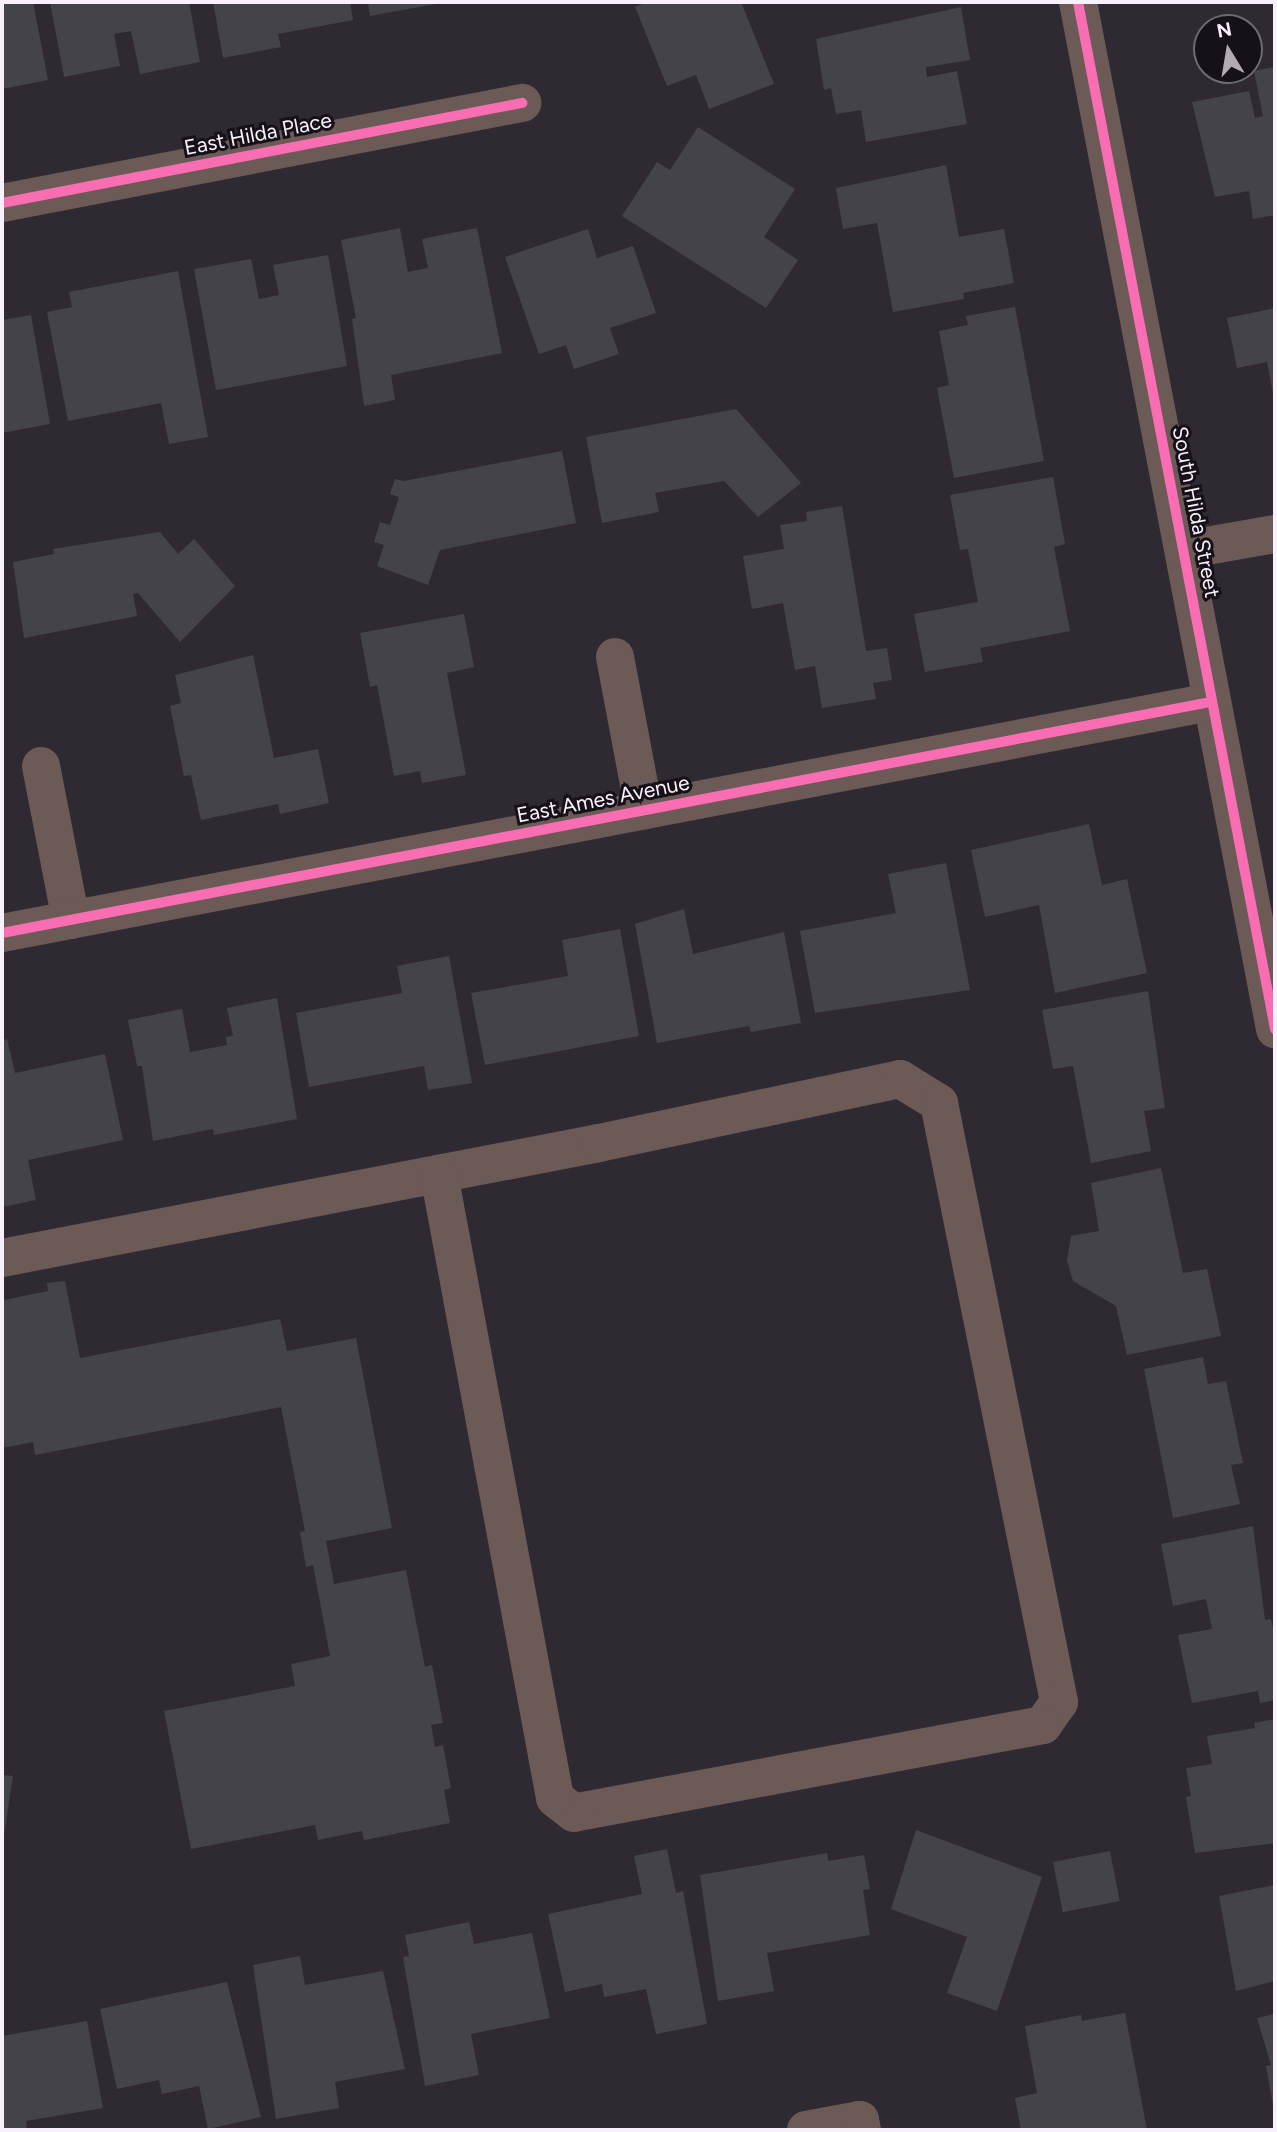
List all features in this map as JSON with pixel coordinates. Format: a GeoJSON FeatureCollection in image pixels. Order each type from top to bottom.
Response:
{"type":"FeatureCollection","features":[{"type":"Feature","properties":{"kind":"street","name":"South Hilda Street"},"geometry":{"type":"LineString","coordinates":[[1078,2],[1275,1029]]}},
{"type":"Feature","properties":{"kind":"street","name":"East Hilda Place"},"geometry":{"type":"LineString","coordinates":[[2,203],[522,103]]}},
{"type":"Feature","properties":{"kind":"street"},"geometry":{"type":"LineString","coordinates":[[1184,550],[1275,534]]}},
{"type":"Feature","properties":{"kind":"street"},"geometry":{"type":"LineString","coordinates":[[615,657],[644,810]]}},
{"type":"Feature","properties":{"kind":"street","name":"East Ames Avenue"},"geometry":{"type":"LineString","coordinates":[[2,933],[1211,702]]}},
{"type":"Feature","properties":{"kind":"street"},"geometry":{"type":"LineString","coordinates":[[41,766],[71,920]]}},
{"type":"Feature","properties":{"kind":"street"},"geometry":{"type":"LineString","coordinates":[[2,1258],[439,1174],[900,1079],[939,1103],[1059,1702],[1043,1725],[574,1813],[555,1798],[439,1174]]}},
{"type":"Feature","properties":{"kind":"street"},"geometry":{"type":"LineString","coordinates":[[806,2130],[861,2125]]}},
{"type":"Feature","properties":{"kind":"building"},"geometry":{"type":"Polygon","coordinates":[[[2,2],[33,2],[48,80],[2,89],[2,2]]]}},
{"type":"Feature","properties":{"kind":"building"},"geometry":{"type":"Polygon","coordinates":[[[50,2],[189,2],[200,62],[140,74],[131,31],[114,34],[120,66],[64,77],[50,2]]]}},
{"type":"Feature","properties":{"kind":"building"},"geometry":{"type":"Polygon","coordinates":[[[213,2],[350,2],[353,20],[278,34],[281,47],[223,58],[213,2]]]}},
{"type":"Feature","properties":{"kind":"building"},"geometry":{"type":"Polygon","coordinates":[[[368,2],[441,2],[441,3],[370,16],[368,2]]]}},
{"type":"Feature","properties":{"kind":"building"},"geometry":{"type":"Polygon","coordinates":[[[647,2],[741,2],[774,84],[709,109],[696,75],[667,86],[635,7],[647,2]]]}},
{"type":"Feature","properties":{"kind":"building"},"geometry":{"type":"Polygon","coordinates":[[[961,7],[970,60],[926,67],[927,77],[957,71],[967,124],[866,142],[861,110],[836,114],[831,88],[824,90],[816,39],[961,7]]]}},
{"type":"Feature","properties":{"kind":"building"},"geometry":{"type":"Polygon","coordinates":[[[1275,67],[1275,215],[1253,219],[1249,191],[1215,197],[1192,102],[1249,91],[1255,118],[1263,116],[1257,84],[1263,84],[1263,69],[1275,67]]]}},
{"type":"Feature","properties":{"kind":"building"},"geometry":{"type":"Polygon","coordinates":[[[698,127],[795,189],[764,237],[798,260],[766,308],[622,216],[657,162],[670,170],[698,127]]]}},
{"type":"Feature","properties":{"kind":"building"},"geometry":{"type":"Polygon","coordinates":[[[946,165],[959,237],[1004,229],[1014,283],[963,293],[964,299],[893,312],[877,223],[843,229],[836,188],[946,165]]]}},
{"type":"Feature","properties":{"kind":"building"},"geometry":{"type":"Polygon","coordinates":[[[400,228],[408,272],[428,268],[422,239],[477,228],[502,353],[391,375],[395,400],[364,406],[352,319],[356,318],[341,240],[400,228]]]}},
{"type":"Feature","properties":{"kind":"building"},"geometry":{"type":"Polygon","coordinates":[[[588,229],[597,258],[633,246],[656,313],[610,328],[619,354],[574,369],[566,345],[539,354],[505,257],[588,229]]]}},
{"type":"Feature","properties":{"kind":"building"},"geometry":{"type":"Polygon","coordinates":[[[328,255],[347,366],[216,390],[194,269],[251,259],[259,299],[279,295],[273,265],[328,255]]]}},
{"type":"Feature","properties":{"kind":"building"},"geometry":{"type":"Polygon","coordinates":[[[178,271],[208,437],[169,444],[161,403],[68,421],[47,312],[72,307],[69,292],[178,271]]]}},
{"type":"Feature","properties":{"kind":"building"},"geometry":{"type":"Polygon","coordinates":[[[1015,307],[1044,461],[954,478],[937,388],[949,385],[939,331],[968,325],[966,316],[1015,307]]]}},
{"type":"Feature","properties":{"kind":"building"},"geometry":{"type":"Polygon","coordinates":[[[1275,308],[1274,399],[1267,362],[1237,368],[1227,318],[1275,308]]]}},
{"type":"Feature","properties":{"kind":"building"},"geometry":{"type":"Polygon","coordinates":[[[31,315],[50,424],[2,433],[2,320],[31,315]]]}},
{"type":"Feature","properties":{"kind":"building"},"geometry":{"type":"Polygon","coordinates":[[[736,409],[801,483],[758,517],[724,481],[655,493],[659,512],[602,523],[586,437],[736,409]]]}},
{"type":"Feature","properties":{"kind":"building"},"geometry":{"type":"Polygon","coordinates":[[[562,451],[576,523],[440,550],[428,585],[377,566],[384,545],[374,542],[380,522],[390,525],[399,497],[390,494],[395,479],[404,481],[562,451]]]}},
{"type":"Feature","properties":{"kind":"building"},"geometry":{"type":"Polygon","coordinates":[[[1053,477],[1065,544],[1054,547],[1070,631],[980,648],[983,662],[925,672],[914,614],[978,602],[968,549],[960,550],[950,495],[1053,477]]]}},
{"type":"Feature","properties":{"kind":"building"},"geometry":{"type":"Polygon","coordinates":[[[842,506],[866,651],[887,648],[892,680],[873,683],[876,699],[822,708],[815,666],[795,670],[783,603],[752,609],[743,556],[784,549],[780,525],[807,521],[806,512],[842,506]]]}},
{"type":"Feature","properties":{"kind":"building"},"geometry":{"type":"Polygon","coordinates":[[[160,532],[178,554],[194,539],[235,586],[180,642],[138,593],[133,594],[137,616],[24,638],[13,562],[54,554],[53,549],[160,532]]]}},
{"type":"Feature","properties":{"kind":"building"},"geometry":{"type":"Polygon","coordinates":[[[464,614],[474,667],[447,673],[466,775],[422,783],[420,771],[394,776],[377,685],[370,687],[360,633],[464,614]]]}},
{"type":"Feature","properties":{"kind":"building"},"geometry":{"type":"Polygon","coordinates":[[[253,655],[274,758],[318,749],[329,803],[280,814],[278,804],[201,820],[191,775],[184,776],[170,706],[181,703],[175,675],[253,655]]]}},
{"type":"Feature","properties":{"kind":"building"},"geometry":{"type":"Polygon","coordinates":[[[1089,824],[1102,885],[1127,879],[1147,973],[1055,993],[1039,905],[985,917],[971,850],[1089,824]]]}},
{"type":"Feature","properties":{"kind":"building"},"geometry":{"type":"Polygon","coordinates":[[[946,863],[970,990],[815,1013],[800,931],[896,913],[888,874],[946,863]]]}},
{"type":"Feature","properties":{"kind":"building"},"geometry":{"type":"Polygon","coordinates":[[[684,909],[693,954],[784,932],[801,1023],[751,1032],[749,1026],[657,1043],[635,924],[684,909]]]}},
{"type":"Feature","properties":{"kind":"building"},"geometry":{"type":"Polygon","coordinates":[[[620,929],[639,1036],[485,1065],[471,993],[568,976],[562,940],[620,929]]]}},
{"type":"Feature","properties":{"kind":"building"},"geometry":{"type":"Polygon","coordinates":[[[449,956],[472,1083],[428,1090],[424,1066],[309,1087],[296,1013],[402,993],[397,966],[449,956]]]}},
{"type":"Feature","properties":{"kind":"building"},"geometry":{"type":"Polygon","coordinates":[[[1148,991],[1165,1108],[1144,1111],[1151,1151],[1091,1163],[1073,1066],[1053,1069],[1042,1010],[1148,991]]]}},
{"type":"Feature","properties":{"kind":"building"},"geometry":{"type":"Polygon","coordinates":[[[277,998],[297,1119],[214,1135],[213,1129],[153,1141],[142,1066],[137,1066],[128,1020],[182,1009],[190,1052],[227,1045],[226,1037],[233,1036],[227,1008],[277,998]]]}},
{"type":"Feature","properties":{"kind":"building"},"geometry":{"type":"Polygon","coordinates":[[[7,1039],[15,1073],[105,1054],[123,1140],[28,1160],[36,1200],[2,1207],[2,1041],[7,1039]]]}},
{"type":"Feature","properties":{"kind":"building"},"geometry":{"type":"Polygon","coordinates":[[[1161,1168],[1183,1273],[1207,1269],[1221,1336],[1127,1355],[1116,1306],[1073,1281],[1067,1260],[1071,1236],[1099,1231],[1091,1183],[1161,1168]]]}},
{"type":"Feature","properties":{"kind":"building"},"geometry":{"type":"Polygon","coordinates":[[[65,1281],[80,1358],[280,1319],[287,1351],[356,1338],[392,1528],[326,1541],[334,1584],[406,1570],[425,1667],[432,1665],[443,1723],[431,1725],[435,1747],[443,1745],[451,1788],[444,1790],[450,1823],[364,1840],[362,1831],[318,1840],[315,1825],[191,1849],[164,1711],[295,1686],[291,1664],[330,1656],[313,1565],[306,1567],[300,1532],[305,1531],[281,1407],[35,1455],[33,1442],[2,1448],[4,1300],[48,1291],[47,1283],[65,1281]]]}},
{"type":"Feature","properties":{"kind":"building"},"geometry":{"type":"Polygon","coordinates":[[[1203,1357],[1208,1384],[1226,1381],[1243,1463],[1231,1465],[1240,1504],[1173,1518],[1144,1369],[1203,1357]]]}},
{"type":"Feature","properties":{"kind":"building"},"geometry":{"type":"Polygon","coordinates":[[[1253,1526],[1265,1620],[1271,1619],[1275,1637],[1275,1700],[1260,1703],[1258,1691],[1192,1703],[1178,1635],[1212,1629],[1206,1599],[1173,1606],[1161,1544],[1253,1526]]]}},
{"type":"Feature","properties":{"kind":"building"},"geometry":{"type":"Polygon","coordinates":[[[1275,1719],[1275,1843],[1195,1853],[1186,1797],[1191,1796],[1186,1768],[1212,1764],[1207,1736],[1255,1728],[1254,1723],[1275,1719]]]}},
{"type":"Feature","properties":{"kind":"building"},"geometry":{"type":"Polygon","coordinates":[[[2,1775],[13,1776],[3,1842],[2,1842],[2,1775]]]}},
{"type":"Feature","properties":{"kind":"building"},"geometry":{"type":"Polygon","coordinates":[[[916,1830],[1042,1877],[997,2011],[947,1993],[967,1937],[891,1909],[916,1830]]]}},
{"type":"Feature","properties":{"kind":"building"},"geometry":{"type":"Polygon","coordinates":[[[667,1849],[676,1893],[683,1891],[707,2024],[656,2034],[646,1989],[604,1997],[602,1984],[565,1992],[548,1914],[642,1894],[634,1856],[667,1849]]]}},
{"type":"Feature","properties":{"kind":"building"},"geometry":{"type":"Polygon","coordinates":[[[1110,1851],[1120,1901],[1063,1912],[1053,1862],[1110,1851]]]}},
{"type":"Feature","properties":{"kind":"building"},"geometry":{"type":"Polygon","coordinates":[[[827,1853],[828,1861],[864,1855],[870,1889],[863,1890],[870,1935],[767,1953],[774,1991],[718,2001],[700,1875],[827,1853]]]}},
{"type":"Feature","properties":{"kind":"building"},"geometry":{"type":"Polygon","coordinates":[[[1275,1885],[1275,1981],[1236,1991],[1219,1896],[1275,1885]]]}},
{"type":"Feature","properties":{"kind":"building"},"geometry":{"type":"Polygon","coordinates":[[[469,1922],[474,1944],[532,1933],[550,2018],[471,2034],[479,2075],[425,2086],[403,1957],[409,1956],[405,1935],[469,1922]]]}},
{"type":"Feature","properties":{"kind":"building"},"geometry":{"type":"Polygon","coordinates":[[[300,1956],[305,1985],[383,1971],[405,2069],[335,2082],[339,2108],[276,2119],[253,1965],[300,1956]]]}},
{"type":"Feature","properties":{"kind":"building"},"geometry":{"type":"Polygon","coordinates":[[[227,1982],[261,2117],[208,2129],[199,2086],[162,2094],[159,2080],[117,2089],[100,2009],[227,1982]]]}},
{"type":"Feature","properties":{"kind":"building"},"geometry":{"type":"Polygon","coordinates":[[[1125,2013],[1147,2130],[1021,2130],[1015,2098],[1037,2093],[1025,2026],[1081,2015],[1082,2021],[1125,2013]]]}},
{"type":"Feature","properties":{"kind":"building"},"geometry":{"type":"Polygon","coordinates":[[[1275,2014],[1274,2111],[1266,2066],[1271,2065],[1257,2018],[1275,2014]]]}},
{"type":"Feature","properties":{"kind":"building"},"geometry":{"type":"Polygon","coordinates":[[[87,2021],[103,2108],[26,2121],[27,2130],[2,2130],[2,2036],[87,2021]]]}},
{"type":"Feature","properties":{"kind":"cycle path"},"geometry":{"type":"LineString","coordinates":[[1078,2],[1275,1029]]}},
{"type":"Feature","properties":{"kind":"cycle path"},"geometry":{"type":"LineString","coordinates":[[2,203],[522,103]]}},
{"type":"Feature","properties":{"kind":"cycle path"},"geometry":{"type":"LineString","coordinates":[[2,933],[1211,702]]}}]}
